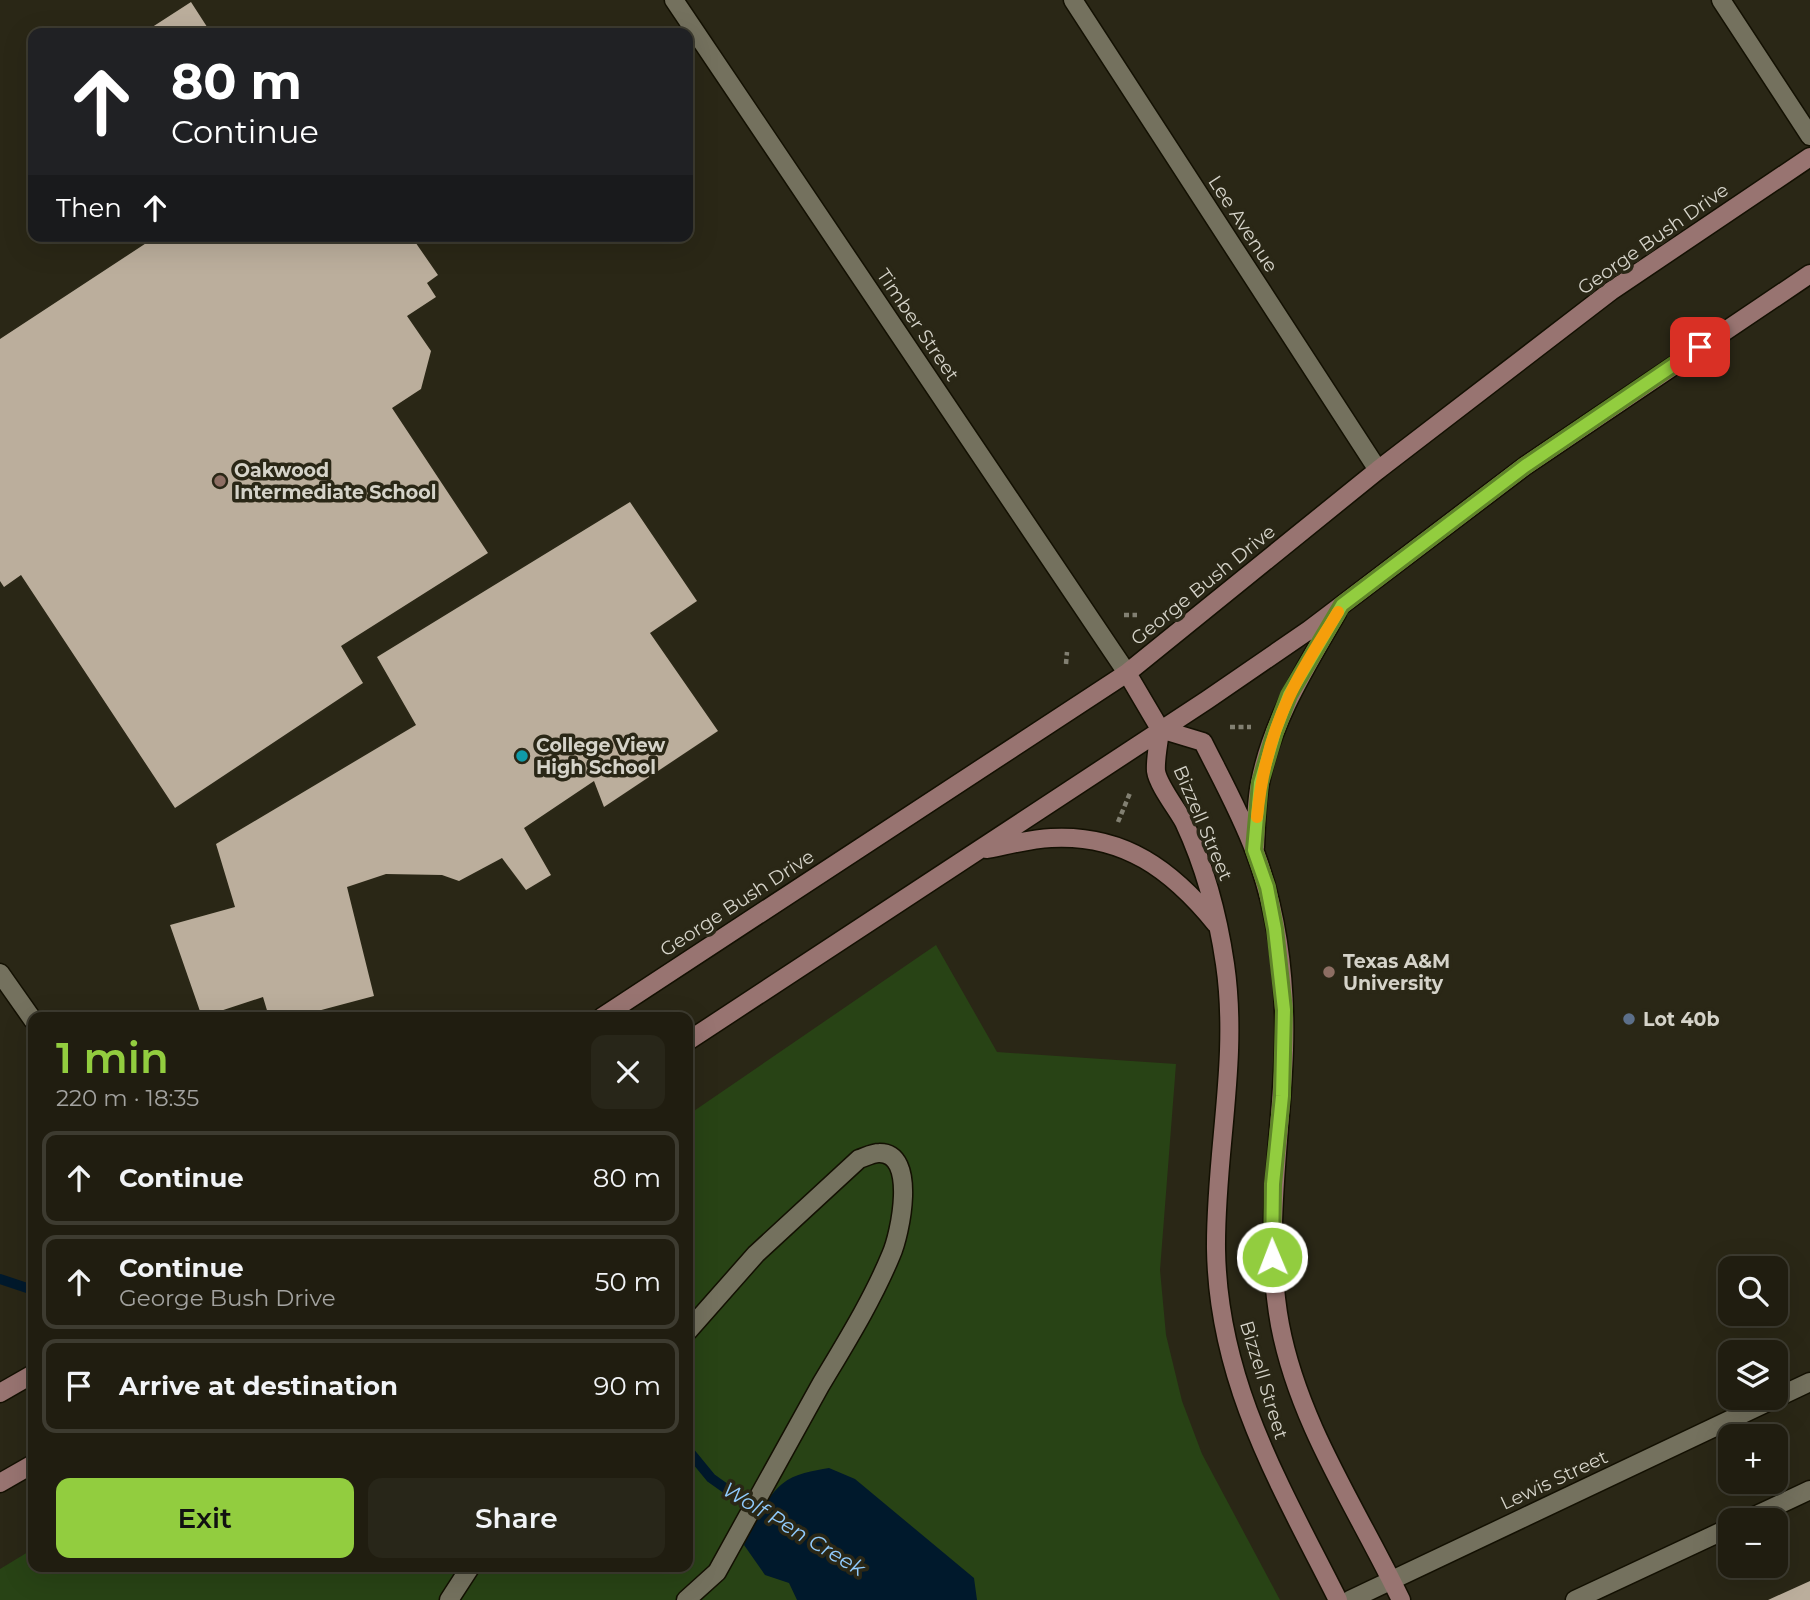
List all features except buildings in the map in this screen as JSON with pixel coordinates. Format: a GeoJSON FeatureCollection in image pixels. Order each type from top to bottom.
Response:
{"type":"FeatureCollection","features":[{"type":"Feature","properties":{"kind":"main road","name":"George Bush Drive"},"geometry":{"type":"LineString","coordinates":[[610,1012],[1127,673],[1378,470],[1611,292],[1810,158]]}},
{"type":"Feature","properties":{"kind":"main road"},"geometry":{"type":"LineString","coordinates":[[693,1038],[1207,700],[1342,605],[1525,466],[1810,274]]}},
{"type":"Feature","properties":{"kind":"main road"},"geometry":{"type":"LineString","coordinates":[[1254,850],[1260,783],[1275,732],[1289,695],[1342,605]]}},
{"type":"Feature","properties":{"kind":"main road"},"geometry":{"type":"LineString","coordinates":[[1127,673],[1160,729]]}},
{"type":"Feature","properties":{"kind":"main road","name":"Bizzell Street"},"geometry":{"type":"LineString","coordinates":[[1338,1600],[1256,1436],[1231,1359],[1224,1325],[1219,1292],[1216,1221],[1229,1074],[1229,997],[1219,928],[1203,870],[1184,823],[1156,773],[1160,729],[1203,742],[1254,850],[1267,887],[1275,929],[1284,1010],[1282,1096],[1272,1225],[1272,1257],[1280,1326],[1313,1429],[1401,1600]]}},
{"type":"Feature","properties":{"kind":"main road"},"geometry":{"type":"LineString","coordinates":[[977,851],[1049,838],[1075,838],[1110,843],[1157,866],[1178,882],[1219,928]]}},
{"type":"Feature","properties":{"kind":"main road"},"geometry":{"type":"LineString","coordinates":[[0,1393],[28,1377]]}},
{"type":"Feature","properties":{"kind":"main road"},"geometry":{"type":"LineString","coordinates":[[0,1483],[28,1467]]}},
{"type":"Feature","properties":{"kind":"street","name":"Timber Street"},"geometry":{"type":"LineString","coordinates":[[674,0],[693,28]]}},
{"type":"Feature","properties":{"kind":"street","name":"Lee Avenue"},"geometry":{"type":"LineString","coordinates":[[1073,0],[1378,470]]}},
{"type":"Feature","properties":{"kind":"street"},"geometry":{"type":"LineString","coordinates":[[1721,0],[1810,136]]}},
{"type":"Feature","properties":{"kind":"street","name":"Timber Street"},"geometry":{"type":"LineString","coordinates":[[693,28],[1127,673]]}},
{"type":"Feature","properties":{"kind":"street"},"geometry":{"type":"LineString","coordinates":[[0,973],[28,1013]]}},
{"type":"Feature","properties":{"kind":"street"},"geometry":{"type":"LineString","coordinates":[[686,1600],[717,1572],[892,1254],[904,1206],[899,1163],[889,1155],[879,1153],[859,1159],[756,1254],[693,1325]]}},
{"type":"Feature","properties":{"kind":"street","name":"Lewis Street"},"geometry":{"type":"LineString","coordinates":[[1788,1392],[1810,1382]]}},
{"type":"Feature","properties":{"kind":"street","name":"Lewis Street"},"geometry":{"type":"LineString","coordinates":[[1350,1600],[1751,1410]]}},
{"type":"Feature","properties":{"kind":"street"},"geometry":{"type":"LineString","coordinates":[[1772,1508],[1810,1490]]}},
{"type":"Feature","properties":{"kind":"street"},"geometry":{"type":"LineString","coordinates":[[1575,1600],[1718,1533]]}},
{"type":"Feature","properties":{"kind":"street"},"geometry":{"type":"LineString","coordinates":[[449,1600],[467,1572]]}},
{"type":"Feature","properties":{"kind":"path"},"geometry":{"type":"LineString","coordinates":[[1124,615],[1137,615]]}},
{"type":"Feature","properties":{"kind":"path"},"geometry":{"type":"LineString","coordinates":[[1066,664],[1067,652]]}},
{"type":"Feature","properties":{"kind":"path"},"geometry":{"type":"LineString","coordinates":[[1230,727],[1258,727]]}},
{"type":"Feature","properties":{"kind":"path"},"geometry":{"type":"LineString","coordinates":[[1115,830],[1130,793]]}},
{"type":"Feature","properties":{"kind":"green space"},"geometry":{"type":"Polygon","coordinates":[[[936,945],[997,1052],[1176,1064],[1160,1270],[1166,1335],[1182,1401],[1202,1454],[1280,1600],[0,1600],[0,1569],[28,1552],[28,1572],[693,1572],[693,1112],[936,945]]]}},
{"type":"Feature","properties":{"kind":"water"},"geometry":{"type":"Polygon","coordinates":[[[829,1468],[855,1479],[974,1578],[977,1600],[797,1600],[789,1583],[765,1575],[744,1545],[760,1512],[776,1489],[787,1480],[829,1468]]]}},
{"type":"Feature","properties":{"kind":"waterway","name":"Wolf Pen Creek"},"geometry":{"type":"LineString","coordinates":[[0,1279],[28,1288]]}},
{"type":"Feature","properties":{"kind":"waterway","name":"Wolf Pen Creek"},"geometry":{"type":"LineString","coordinates":[[693,1456],[711,1478],[756,1510]]}},
{"type":"Feature","properties":{"kind":"slow traffic"},"geometry":{"type":"LineString","coordinates":[[1257,817],[1260,783],[1289,695],[1338,612]]}},
{"type":"Feature","properties":{"kind":"place","name":"Oakwood Intermediate School"},"geometry":{"type":"Point","coordinates":[220,481]}},
{"type":"Feature","properties":{"kind":"place","name":"College View High School"},"geometry":{"type":"Point","coordinates":[522,756]}},
{"type":"Feature","properties":{"kind":"place","name":"Texas A&M University"},"geometry":{"type":"Point","coordinates":[1329,972]}},
{"type":"Feature","properties":{"kind":"place","name":"Lot 40b"},"geometry":{"type":"Point","coordinates":[1629,1019]}},
{"type":"Feature","properties":{"kind":"route"},"geometry":{"type":"LineString","coordinates":[[1272,1257],[1273,1184],[1282,1096],[1284,1010],[1275,929],[1267,887],[1254,850],[1260,783],[1289,695],[1342,605],[1525,466],[1700,347]]}}]}
